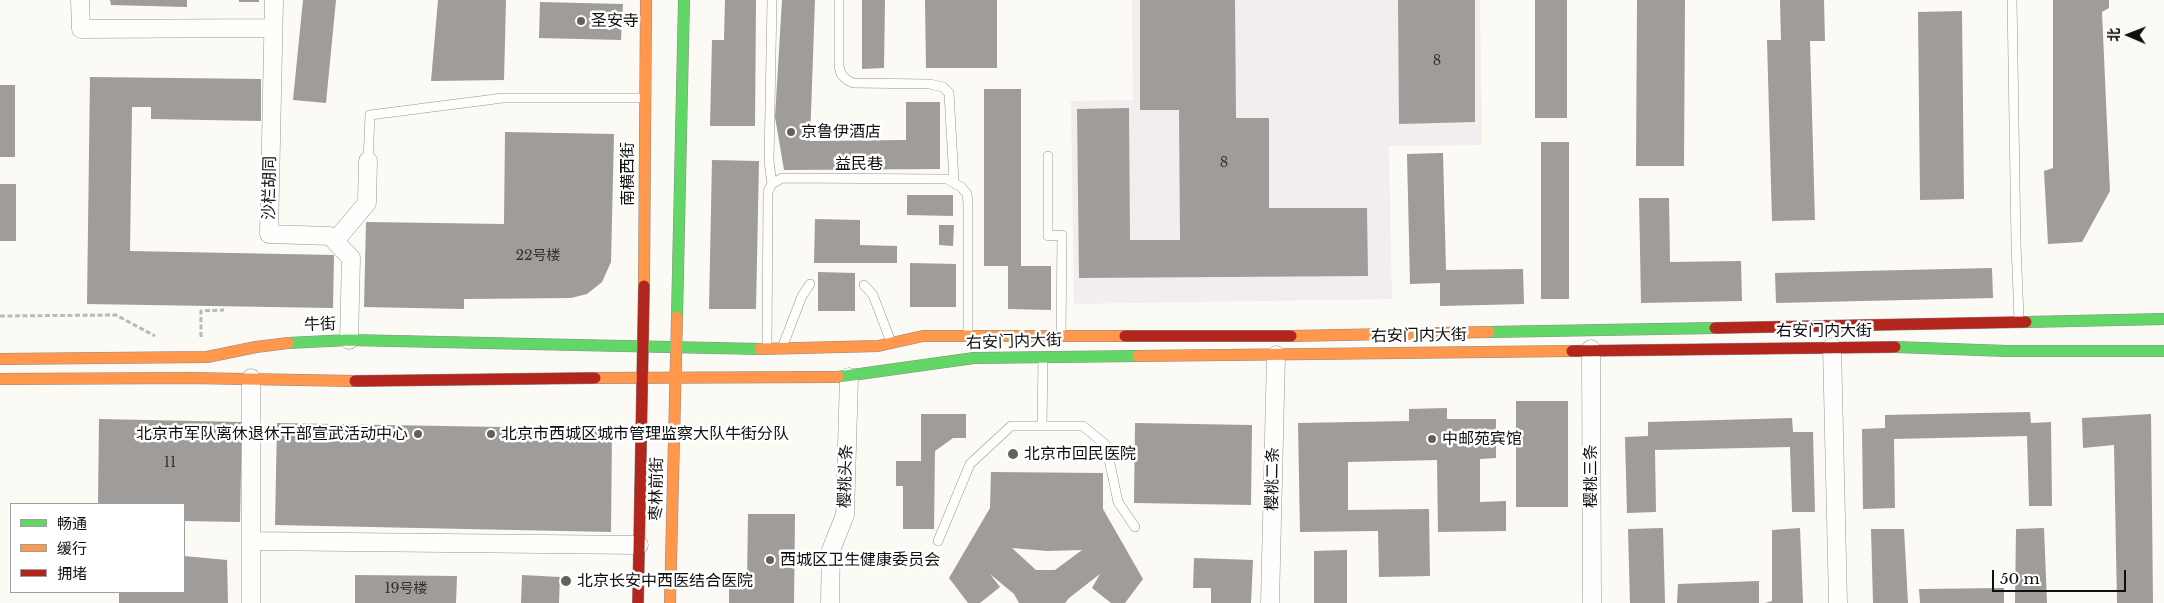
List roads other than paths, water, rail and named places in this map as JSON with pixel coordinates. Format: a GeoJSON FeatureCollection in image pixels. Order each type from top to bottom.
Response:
{"type":"FeatureCollection","features":[{"type":"Feature","properties":{"kind":"main road","name":"南横西街"},"geometry":{"type":"LineString","coordinates":[[643,377],[646,0]]}},
{"type":"Feature","properties":{"kind":"main road"},"geometry":{"type":"LineString","coordinates":[[676,348],[684,0]]}},
{"type":"Feature","properties":{"kind":"main road","name":"右安门内大街"},"geometry":{"type":"LineString","coordinates":[[676,348],[782,350],[878,346],[923,336],[1276,336],[2164,318]]}},
{"type":"Feature","properties":{"kind":"main road"},"geometry":{"type":"LineString","coordinates":[[1590,330],[1591,350]]}},
{"type":"Feature","properties":{"kind":"main road"},"geometry":{"type":"LineString","coordinates":[[1276,336],[1276,355]]}},
{"type":"Feature","properties":{"kind":"main road","name":"牛街"},"geometry":{"type":"LineString","coordinates":[[0,359],[208,357],[256,347],[297,342],[349,340],[676,348]]}},
{"type":"Feature","properties":{"kind":"main road","name":"右安门内大街"},"geometry":{"type":"LineString","coordinates":[[643,377],[849,377],[974,358],[1043,356],[1276,355],[1832,347],[1925,347],[2007,351],[2164,351]]}},
{"type":"Feature","properties":{"kind":"main road","name":"枣林前街"},"geometry":{"type":"LineString","coordinates":[[670,603],[676,348]]}},
{"type":"Feature","properties":{"kind":"main road"},"geometry":{"type":"LineString","coordinates":[[0,379],[252,378],[386,382],[643,377]]}},
{"type":"Feature","properties":{"kind":"main road","name":"枣林前街"},"geometry":{"type":"LineString","coordinates":[[638,603],[643,377]]}},
{"type":"Feature","properties":{"kind":"street"},"geometry":{"type":"LineString","coordinates":[[80,0],[81,28],[273,28],[274,0]]}},
{"type":"Feature","properties":{"kind":"street","name":"沙栏胡同"},"geometry":{"type":"LineString","coordinates":[[273,28],[269,234],[330,236],[335,241]]}},
{"type":"Feature","properties":{"kind":"street"},"geometry":{"type":"LineString","coordinates":[[349,340],[351,258],[335,241],[366,203],[368,161]]}},
{"type":"Feature","properties":{"kind":"street"},"geometry":{"type":"LineString","coordinates":[[1832,347],[1838,603]]}},
{"type":"Feature","properties":{"kind":"street","name":"樱桃三条"},"geometry":{"type":"LineString","coordinates":[[1591,350],[1592,603]]}},
{"type":"Feature","properties":{"kind":"street","name":"樱桃二条"},"geometry":{"type":"LineString","coordinates":[[1270,603],[1276,355]]}},
{"type":"Feature","properties":{"kind":"street","name":"樱桃头条"},"geometry":{"type":"LineString","coordinates":[[830,603],[831,550],[845,516],[849,377]]}},
{"type":"Feature","properties":{"kind":"street"},"geometry":{"type":"LineString","coordinates":[[251,603],[252,378]]}},
{"type":"Feature","properties":{"kind":"street"},"geometry":{"type":"LineString","coordinates":[[251,541],[639,545]]}},
{"type":"Feature","properties":{"kind":"lane"},"geometry":{"type":"LineString","coordinates":[[767,349],[768,191],[772,184],[769,161],[772,0]]}},
{"type":"Feature","properties":{"kind":"lane"},"geometry":{"type":"LineString","coordinates":[[840,0],[839,66],[841,74],[847,80],[853,83],[930,84],[943,87],[949,93],[954,181],[966,194],[968,203],[968,336]]}},
{"type":"Feature","properties":{"kind":"lane"},"geometry":{"type":"LineString","coordinates":[[2012,0],[2019,322]]}},
{"type":"Feature","properties":{"kind":"lane"},"geometry":{"type":"LineString","coordinates":[[368,161],[370,116],[503,98],[644,98]]}},
{"type":"Feature","properties":{"kind":"lane"},"geometry":{"type":"LineString","coordinates":[[1048,156],[1048,236],[1062,235],[1061,336]]}},
{"type":"Feature","properties":{"kind":"lane","name":"益民巷"},"geometry":{"type":"LineString","coordinates":[[772,184],[782,178],[947,179],[954,181]]}},
{"type":"Feature","properties":{"kind":"lane"},"geometry":{"type":"LineString","coordinates":[[782,350],[802,296],[810,284]]}},
{"type":"Feature","properties":{"kind":"lane"},"geometry":{"type":"LineString","coordinates":[[864,285],[873,295],[891,342]]}},
{"type":"Feature","properties":{"kind":"lane"},"geometry":{"type":"LineString","coordinates":[[1042,426],[1043,356]]}},
{"type":"Feature","properties":{"kind":"lane"},"geometry":{"type":"LineString","coordinates":[[938,541],[970,464],[1011,426],[1083,426],[1106,445],[1118,502],[1135,527]]}},
{"type":"Feature","properties":{"kind":"place","name":"圣安寺"},"geometry":{"type":"Point","coordinates":[581,21]}},
{"type":"Feature","properties":{"kind":"place","name":"京鲁伊酒店"},"geometry":{"type":"Point","coordinates":[791,132]}},
{"type":"Feature","properties":{"kind":"place","name":"北京市军队离休退休干部宣武活动中心"},"geometry":{"type":"Point","coordinates":[418,434]}},
{"type":"Feature","properties":{"kind":"place","name":"北京市西城区城市管理监察大队牛街分队"},"geometry":{"type":"Point","coordinates":[491,434]}},
{"type":"Feature","properties":{"kind":"place","name":"中邮苑宾馆"},"geometry":{"type":"Point","coordinates":[1432,439]}},
{"type":"Feature","properties":{"kind":"place","name":"北京市回民医院"},"geometry":{"type":"Point","coordinates":[1013,454]}},
{"type":"Feature","properties":{"kind":"place","name":"西城区卫生健康委员会"},"geometry":{"type":"Point","coordinates":[770,560]}},
{"type":"Feature","properties":{"kind":"place","name":"北京长安中西医结合医院"},"geometry":{"type":"Point","coordinates":[566,581]}}]}
